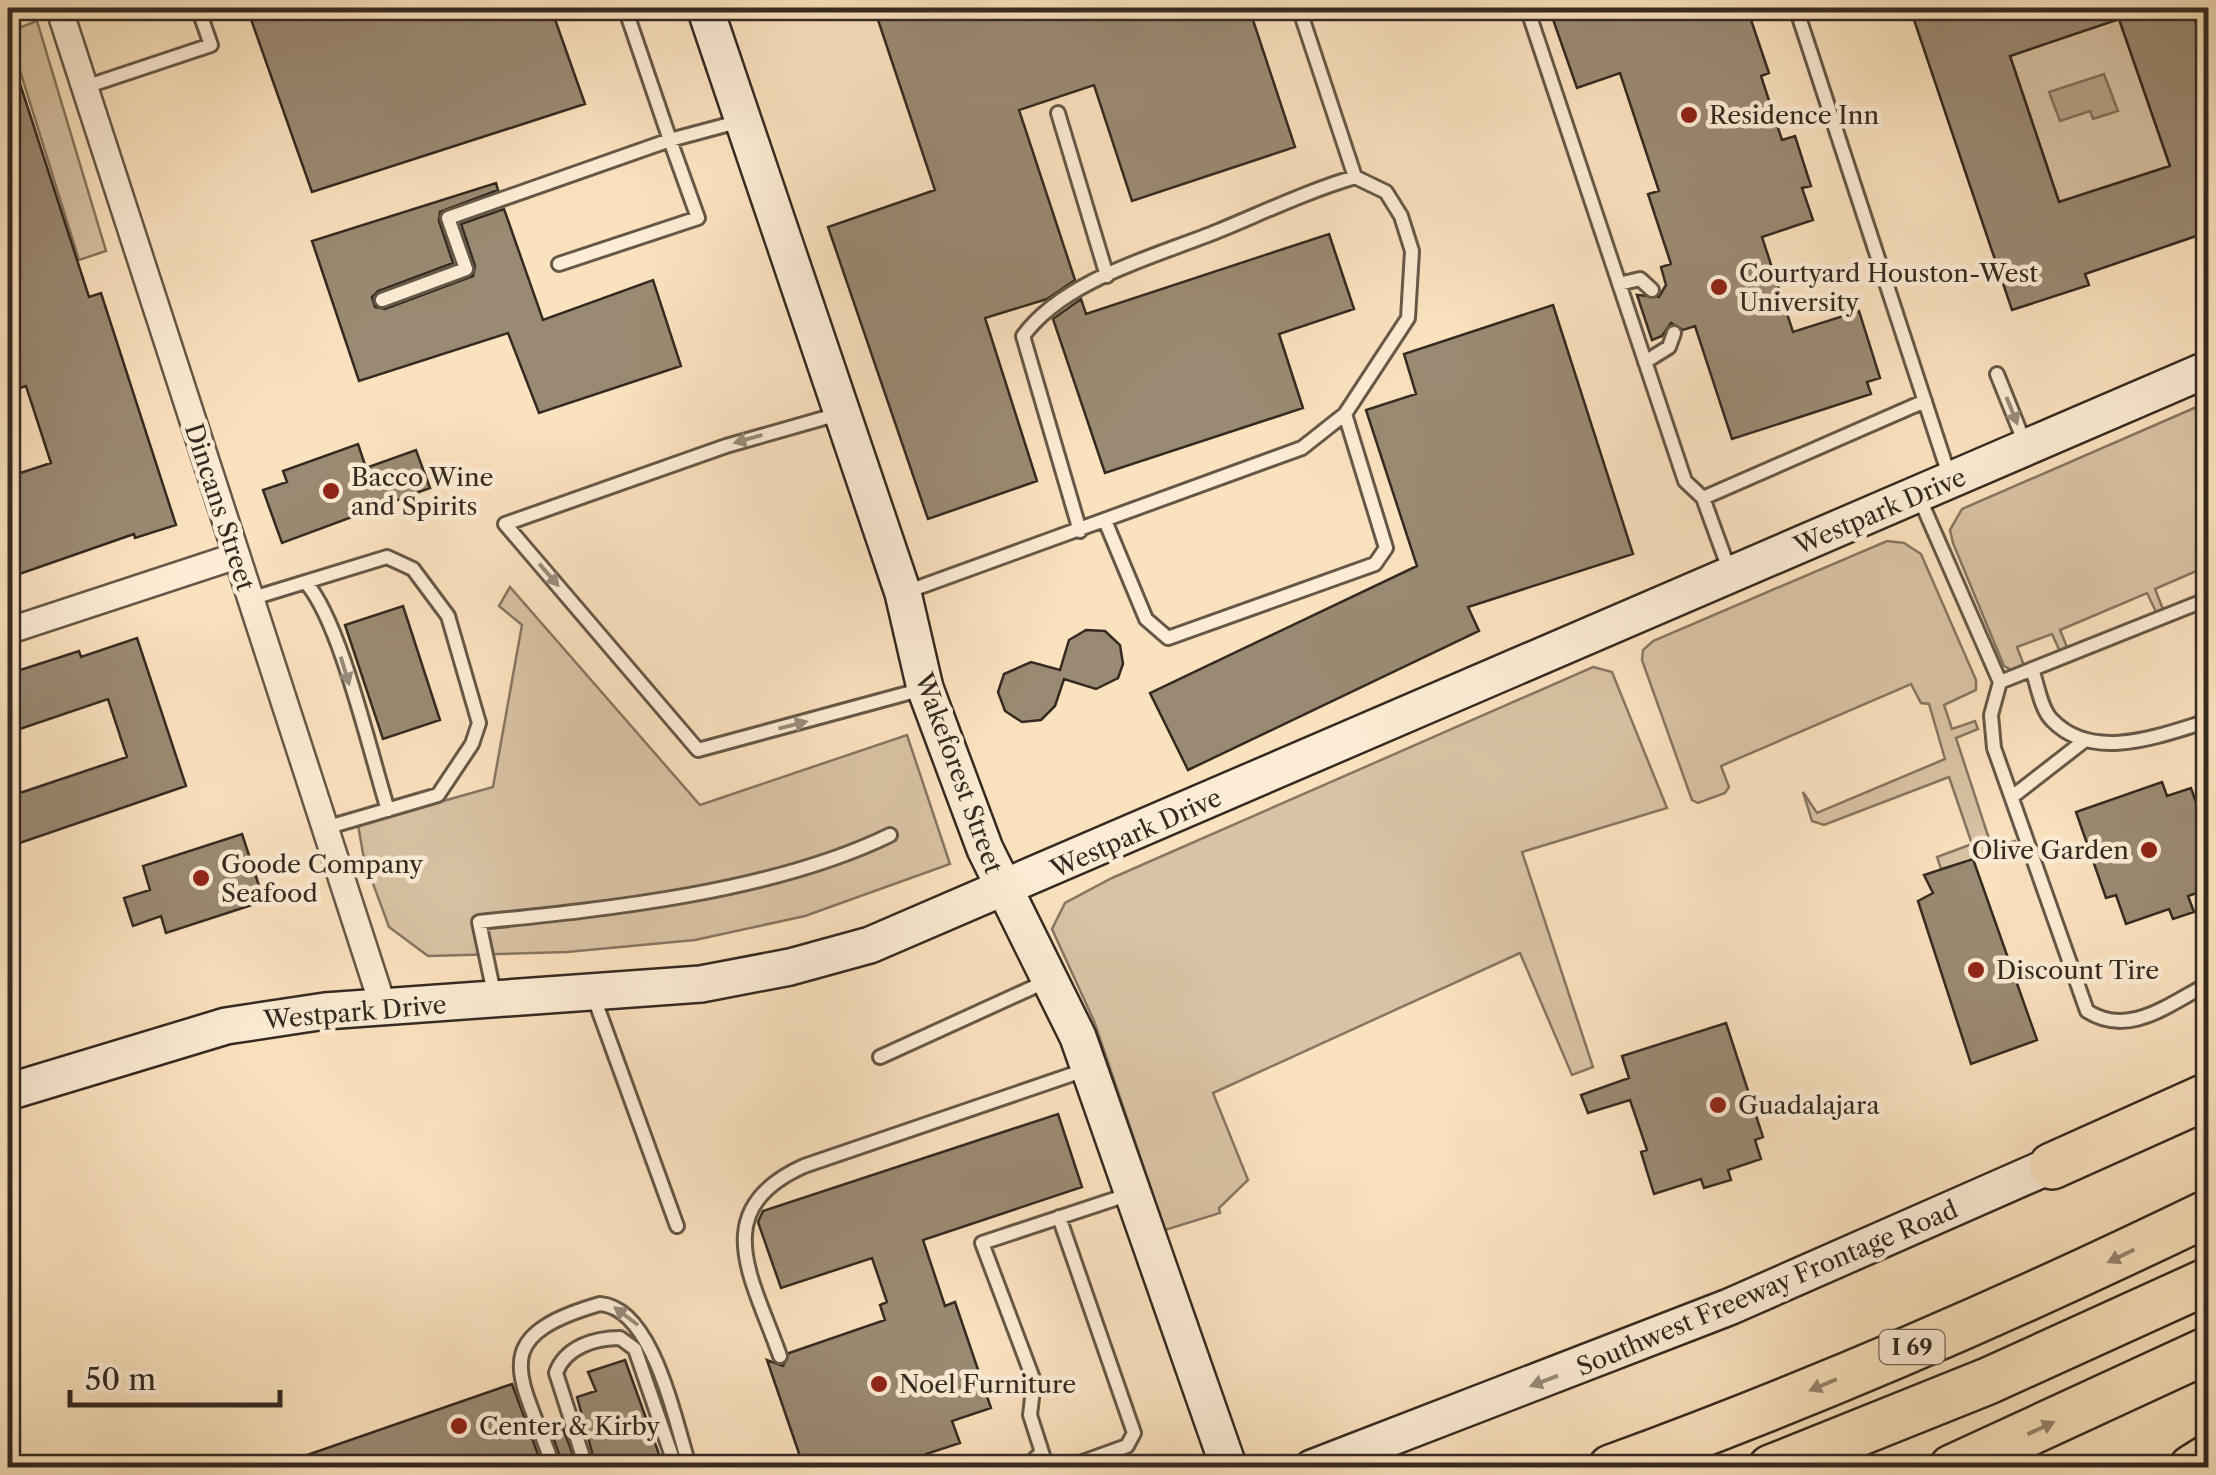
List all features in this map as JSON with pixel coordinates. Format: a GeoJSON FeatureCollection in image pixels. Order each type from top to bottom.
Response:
{"type":"FeatureCollection","features":[{"type":"Feature","properties":{"kind":"highway"},"geometry":{"type":"LineString","coordinates":[[2052,1166],[2208,1096]]}},
{"type":"Feature","properties":{"kind":"highway","name":"I 69"},"geometry":{"type":"LineString","coordinates":[[1611,1468],[1728,1425],[2039,1293],[2208,1213]]}},
{"type":"Feature","properties":{"kind":"highway"},"geometry":{"type":"LineString","coordinates":[[1771,1468],[1988,1381],[2208,1281]]}},
{"type":"Feature","properties":{"kind":"highway"},"geometry":{"type":"LineString","coordinates":[[1952,1468],[2208,1350]]}},
{"type":"Feature","properties":{"kind":"highway"},"geometry":{"type":"LineString","coordinates":[[2192,1468],[2208,1458]]}},
{"type":"Feature","properties":{"kind":"main road","name":"Wakeforest Street"},"geometry":{"type":"LineString","coordinates":[[706,8],[903,593],[925,688],[1003,891],[1089,1068],[1229,1468]]}},
{"type":"Feature","properties":{"kind":"main road","name":"Westpark Drive"},"geometry":{"type":"LineString","coordinates":[[8,1092],[188,1034],[383,1006],[593,995],[701,984],[790,967],[888,938],[2208,369]]}},
{"type":"Feature","properties":{"kind":"main road","name":"Southwest Freeway Frontage Road"},"geometry":{"type":"LineString","coordinates":[[1312,1468],[1730,1307],[2052,1166],[2208,1080]]}},
{"type":"Feature","properties":{"kind":"street","name":"Dincans Street"},"geometry":{"type":"LineString","coordinates":[[59,8],[383,1006]]}},
{"type":"Feature","properties":{"kind":"street"},"geometry":{"type":"LineString","coordinates":[[8,631],[236,556]]}},
{"type":"Feature","properties":{"kind":"lane"},"geometry":{"type":"LineString","coordinates":[[85,87],[211,45],[198,8]]}},
{"type":"Feature","properties":{"kind":"lane"},"geometry":{"type":"LineString","coordinates":[[559,264],[698,218],[625,8]]}},
{"type":"Feature","properties":{"kind":"lane"},"geometry":{"type":"LineString","coordinates":[[1299,8],[1355,178]]}},
{"type":"Feature","properties":{"kind":"lane"},"geometry":{"type":"LineString","coordinates":[[1527,8],[1685,480],[1703,498],[1731,575]]}},
{"type":"Feature","properties":{"kind":"lane"},"geometry":{"type":"LineString","coordinates":[[1796,8],[1950,480]]}},
{"type":"Feature","properties":{"kind":"lane"},"geometry":{"type":"LineString","coordinates":[[1058,113],[1108,276]]}},
{"type":"Feature","properties":{"kind":"lane"},"geometry":{"type":"LineString","coordinates":[[382,300],[466,268],[448,218],[670,140],[743,120]]}},
{"type":"Feature","properties":{"kind":"lane"},"geometry":{"type":"LineString","coordinates":[[903,593],[1106,522],[1302,448],[1345,414],[1408,318],[1412,251],[1401,216],[1386,192],[1355,178],[1315,189],[1108,276],[1038,315],[1023,336],[1080,531]]}},
{"type":"Feature","properties":{"kind":"lane"},"geometry":{"type":"LineString","coordinates":[[1620,284],[1640,279],[1652,290]]}},
{"type":"Feature","properties":{"kind":"lane"},"geometry":{"type":"LineString","coordinates":[[1645,362],[1669,347],[1674,333]]}},
{"type":"Feature","properties":{"kind":"lane"},"geometry":{"type":"LineString","coordinates":[[1996,374],[2027,448]]}},
{"type":"Feature","properties":{"kind":"lane"},"geometry":{"type":"LineString","coordinates":[[1703,498],[1925,401]]}},
{"type":"Feature","properties":{"kind":"lane"},"geometry":{"type":"LineString","coordinates":[[842,413],[726,446],[505,524],[698,750],[925,688]]}},
{"type":"Feature","properties":{"kind":"lane"},"geometry":{"type":"LineString","coordinates":[[1106,522],[1146,619],[1168,638],[1375,564],[1386,548],[1345,414]]}},
{"type":"Feature","properties":{"kind":"lane"},"geometry":{"type":"LineString","coordinates":[[1918,494],[2000,682],[1991,715],[1994,748],[2088,1011],[2106,1023],[2132,1023],[2208,984]]}},
{"type":"Feature","properties":{"kind":"lane"},"geometry":{"type":"LineString","coordinates":[[250,599],[387,557],[413,570],[448,616],[479,723],[472,744],[438,795],[325,828]]}},
{"type":"Feature","properties":{"kind":"lane"},"geometry":{"type":"LineString","coordinates":[[306,583],[318,597],[333,634],[388,810]]}},
{"type":"Feature","properties":{"kind":"lane"},"geometry":{"type":"LineString","coordinates":[[2000,682],[2208,599]]}},
{"type":"Feature","properties":{"kind":"lane"},"geometry":{"type":"LineString","coordinates":[[2032,669],[2050,719],[2084,740],[2136,742],[2208,721]]}},
{"type":"Feature","properties":{"kind":"lane"},"geometry":{"type":"LineString","coordinates":[[2012,797],[2084,740]]}},
{"type":"Feature","properties":{"kind":"lane"},"geometry":{"type":"LineString","coordinates":[[495,1000],[478,922],[604,909],[688,894],[850,855],[890,835]]}},
{"type":"Feature","properties":{"kind":"lane"},"geometry":{"type":"LineString","coordinates":[[880,1057],[1049,980]]}},
{"type":"Feature","properties":{"kind":"lane"},"geometry":{"type":"LineString","coordinates":[[593,995],[677,1226]]}},
{"type":"Feature","properties":{"kind":"lane"},"geometry":{"type":"LineString","coordinates":[[780,1356],[742,1241],[748,1209],[766,1187],[804,1166],[1089,1068]]}},
{"type":"Feature","properties":{"kind":"lane"},"geometry":{"type":"LineString","coordinates":[[1047,1468],[1030,1415],[1034,1381],[982,1242],[1132,1193]]}},
{"type":"Feature","properties":{"kind":"lane"},"geometry":{"type":"LineString","coordinates":[[1059,1217],[1134,1433],[1127,1446],[1066,1468]]}},
{"type":"Feature","properties":{"kind":"lane"},"geometry":{"type":"LineString","coordinates":[[554,1468],[521,1367],[523,1344],[540,1326],[610,1304],[630,1316],[645,1336],[690,1468]]}},
{"type":"Feature","properties":{"kind":"lane"},"geometry":{"type":"LineString","coordinates":[[582,1454],[556,1372],[567,1354],[578,1347],[620,1338],[635,1349],[676,1468]]}},
{"type":"Feature","properties":{"kind":"lane"},"geometry":{"type":"LineString","coordinates":[[1025,1468],[1042,1452]]}},
{"type":"Feature","properties":{"kind":"shaded area"},"geometry":{"type":"Polygon","coordinates":[[[2119,19],[2170,166],[2059,202],[2010,56],[2119,19]]]}},
{"type":"Feature","properties":{"kind":"shaded area"},"geometry":{"type":"Polygon","coordinates":[[[37,21],[106,251],[79,260],[8,32],[37,21]]]}},
{"type":"Feature","properties":{"kind":"shaded area"},"geometry":{"type":"Polygon","coordinates":[[[2104,74],[2118,111],[2093,119],[2090,111],[2060,121],[2049,92],[2104,74]]]}},
{"type":"Feature","properties":{"kind":"shaded area"},"geometry":{"type":"Polygon","coordinates":[[[2208,402],[2208,566],[2155,589],[2164,612],[2157,614],[2147,593],[2060,630],[2069,652],[2062,656],[2052,634],[2017,647],[2026,671],[2017,673],[2004,666],[1953,543],[1950,530],[1962,509],[2208,402]]]}},
{"type":"Feature","properties":{"kind":"shaded area"},"geometry":{"type":"Polygon","coordinates":[[[1887,541],[1904,543],[1921,554],[1976,680],[1976,690],[1944,705],[1952,729],[1975,721],[1978,729],[1956,738],[1992,848],[2015,841],[2018,848],[1941,869],[1937,857],[1972,844],[1949,777],[1824,825],[1812,821],[1803,792],[1817,813],[1945,759],[1929,704],[1921,703],[1911,684],[1721,766],[1729,787],[1725,793],[1698,803],[1692,800],[1642,660],[1643,650],[1653,641],[1887,541]]]}},
{"type":"Feature","properties":{"kind":"shaded area"},"geometry":{"type":"Polygon","coordinates":[[[510,587],[700,805],[907,735],[950,864],[805,916],[695,940],[567,952],[428,956],[389,927],[364,859],[358,825],[493,787],[522,625],[499,606],[510,587]]]}},
{"type":"Feature","properties":{"kind":"shaded area"},"geometry":{"type":"Polygon","coordinates":[[[1593,667],[1612,672],[1667,808],[1522,852],[1593,1067],[1572,1075],[1520,953],[1213,1093],[1248,1180],[1219,1208],[1220,1213],[1165,1230],[1094,1021],[1052,929],[1065,903],[1112,878],[1593,667]]]}},
{"type":"Feature","properties":{"kind":"building"},"geometry":{"type":"Polygon","coordinates":[[[247,8],[551,8],[585,104],[312,192],[247,8]]]}},
{"type":"Feature","properties":{"kind":"building"},"geometry":{"type":"Polygon","coordinates":[[[874,8],[1249,8],[1295,147],[1132,201],[1094,85],[1019,110],[1075,280],[1047,299],[985,318],[1037,481],[928,519],[828,227],[935,190],[874,8]]]}},
{"type":"Feature","properties":{"kind":"building"},"geometry":{"type":"Polygon","coordinates":[[[1549,8],[1747,8],[1769,73],[1761,76],[1782,140],[1795,136],[1811,186],[1802,188],[1813,220],[1762,237],[1793,332],[1859,311],[1880,378],[1867,382],[1871,394],[1732,439],[1695,326],[1683,330],[1671,323],[1662,336],[1652,340],[1637,295],[1659,297],[1666,285],[1661,267],[1671,264],[1648,194],[1659,191],[1620,73],[1577,88],[1549,8]]]}},
{"type":"Feature","properties":{"kind":"building"},"geometry":{"type":"Polygon","coordinates":[[[1910,8],[2191,8],[2208,60],[2208,232],[2085,274],[2089,285],[2012,310],[1910,8]],[[2119,19],[2010,56],[2059,202],[2170,166],[2119,19]]]}},
{"type":"Feature","properties":{"kind":"building"},"geometry":{"type":"Polygon","coordinates":[[[12,59],[89,297],[101,293],[176,525],[135,538],[134,534],[8,578],[8,477],[51,463],[26,386],[8,392],[8,60],[12,59]]]}},
{"type":"Feature","properties":{"kind":"building"},"geometry":{"type":"Polygon","coordinates":[[[496,183],[498,190],[440,212],[439,221],[453,263],[378,291],[372,297],[375,307],[385,309],[473,276],[475,266],[461,224],[504,209],[543,320],[653,280],[681,366],[539,413],[508,333],[359,381],[312,241],[496,183]]]}},
{"type":"Feature","properties":{"kind":"building"},"geometry":{"type":"Polygon","coordinates":[[[1329,234],[1354,309],[1279,334],[1303,408],[1105,473],[1053,319],[1081,299],[1086,314],[1329,234]]]}},
{"type":"Feature","properties":{"kind":"building"},"geometry":{"type":"Polygon","coordinates":[[[1553,305],[1633,554],[1468,607],[1479,631],[1188,770],[1150,693],[1417,566],[1366,410],[1416,394],[1404,354],[1553,305]]]}},
{"type":"Feature","properties":{"kind":"building"},"geometry":{"type":"Polygon","coordinates":[[[358,444],[366,468],[416,450],[430,488],[282,543],[263,490],[287,482],[283,471],[358,444]]]}},
{"type":"Feature","properties":{"kind":"building"},"geometry":{"type":"Polygon","coordinates":[[[403,606],[440,720],[383,739],[345,625],[403,606]]]}},
{"type":"Feature","properties":{"kind":"building"},"geometry":{"type":"Polygon","coordinates":[[[1086,630],[1105,631],[1120,645],[1123,664],[1118,678],[1096,689],[1064,679],[1055,706],[1041,720],[1022,722],[1005,711],[998,692],[1004,674],[1031,662],[1060,670],[1069,640],[1086,630]]]}},
{"type":"Feature","properties":{"kind":"building"},"geometry":{"type":"Polygon","coordinates":[[[137,638],[186,786],[8,847],[8,797],[127,757],[108,699],[8,733],[8,674],[79,651],[81,657],[137,638]]]}},
{"type":"Feature","properties":{"kind":"building","name":"Olive Garden"},"geometry":{"type":"Polygon","coordinates":[[[2162,782],[2167,796],[2191,788],[2197,805],[2208,801],[2208,889],[2188,896],[2194,912],[2173,919],[2169,909],[2126,924],[2116,895],[2106,898],[2076,812],[2162,782]]]}},
{"type":"Feature","properties":{"kind":"building","name":"Goode Company Seafood"},"geometry":{"type":"Polygon","coordinates":[[[242,834],[264,901],[166,933],[161,916],[133,926],[124,898],[150,890],[143,866],[242,834]]]}},
{"type":"Feature","properties":{"kind":"building","name":"Discount Tire"},"geometry":{"type":"Polygon","coordinates":[[[1973,859],[2037,1040],[1971,1064],[1918,901],[1933,893],[1924,875],[1973,859]]]}},
{"type":"Feature","properties":{"kind":"building"},"geometry":{"type":"Polygon","coordinates":[[[1726,1023],[1763,1137],[1755,1140],[1761,1159],[1728,1170],[1731,1180],[1704,1188],[1701,1179],[1654,1194],[1641,1152],[1647,1150],[1630,1100],[1588,1113],[1581,1095],[1629,1078],[1622,1056],[1726,1023]]]}},
{"type":"Feature","properties":{"kind":"building"},"geometry":{"type":"Polygon","coordinates":[[[1058,1114],[1082,1187],[923,1240],[945,1306],[955,1302],[991,1408],[952,1421],[960,1443],[926,1454],[930,1468],[804,1468],[767,1360],[783,1366],[789,1353],[885,1320],[880,1305],[887,1302],[872,1258],[781,1288],[758,1222],[763,1211],[1058,1114]]]}},
{"type":"Feature","properties":{"kind":"building"},"geometry":{"type":"Polygon","coordinates":[[[625,1360],[664,1468],[564,1468],[550,1429],[562,1425],[575,1461],[589,1461],[592,1452],[577,1397],[596,1391],[588,1372],[625,1360]]]}},
{"type":"Feature","properties":{"kind":"building","name":"Center & Kirby"},"geometry":{"type":"Polygon","coordinates":[[[512,1384],[543,1468],[282,1468],[281,1464],[512,1384]]]}},
{"type":"Feature","properties":{"kind":"place","name":"Residence Inn"},"geometry":{"type":"Point","coordinates":[1689,115]}},
{"type":"Feature","properties":{"kind":"place","name":"Courtyard Houston-West University"},"geometry":{"type":"Point","coordinates":[1719,287]}},
{"type":"Feature","properties":{"kind":"place","name":"Bacco Wine and Spirits"},"geometry":{"type":"Point","coordinates":[331,491]}},
{"type":"Feature","properties":{"kind":"place","name":"Olive Garden"},"geometry":{"type":"Point","coordinates":[2149,850]}},
{"type":"Feature","properties":{"kind":"place","name":"Goode Company Seafood"},"geometry":{"type":"Point","coordinates":[201,878]}},
{"type":"Feature","properties":{"kind":"place","name":"Discount Tire"},"geometry":{"type":"Point","coordinates":[1976,970]}},
{"type":"Feature","properties":{"kind":"place","name":"Guadalajara"},"geometry":{"type":"Point","coordinates":[1718,1105]}},
{"type":"Feature","properties":{"kind":"place","name":"Noel Furniture"},"geometry":{"type":"Point","coordinates":[879,1384]}},
{"type":"Feature","properties":{"kind":"place","name":"Center & Kirby"},"geometry":{"type":"Point","coordinates":[459,1426]}}]}
